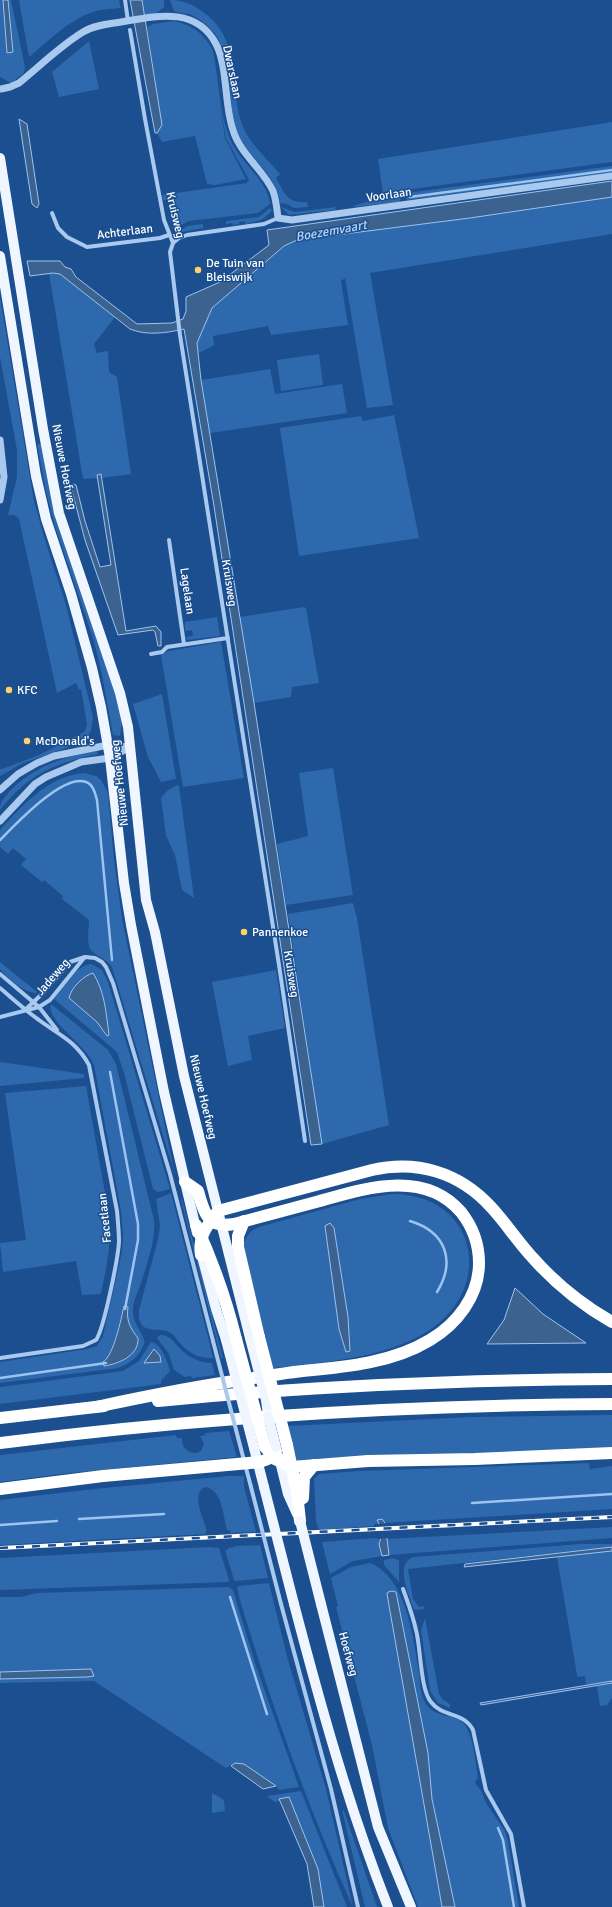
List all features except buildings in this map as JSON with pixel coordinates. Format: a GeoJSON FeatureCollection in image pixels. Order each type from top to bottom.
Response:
{"type":"FeatureCollection","features":[{"type":"Feature","properties":{"kind":"highway"},"geometry":{"type":"LineString","coordinates":[[202,1255],[200,1246],[201,1237],[216,1219],[381,1168],[406,1166],[431,1170],[450,1176],[475,1192],[492,1207],[526,1250],[555,1281],[586,1306],[612,1322]]}},
{"type":"Feature","properties":{"kind":"highway"},"geometry":{"type":"LineString","coordinates":[[96,1407],[202,1385],[297,1372],[341,1368],[396,1356],[424,1344],[449,1326],[464,1309],[472,1294],[477,1279],[479,1262],[478,1249],[468,1223],[450,1202],[423,1188],[400,1185],[371,1188],[244,1221],[216,1219],[204,1210],[194,1196],[198,1191],[185,1180]]}},
{"type":"Feature","properties":{"kind":"highway"},"geometry":{"type":"LineString","coordinates":[[244,1221],[238,1236],[238,1247],[255,1337],[273,1451],[292,1467],[368,1461],[499,1458],[612,1453]]}},
{"type":"Feature","properties":{"kind":"highway"},"geometry":{"type":"LineString","coordinates":[[196,1225],[222,1288],[231,1339],[273,1451],[292,1467],[300,1521]]}},
{"type":"Feature","properties":{"kind":"highway"},"geometry":{"type":"LineString","coordinates":[[0,1418],[96,1407],[226,1395],[338,1387],[496,1380],[612,1379]]}},
{"type":"Feature","properties":{"kind":"highway"},"geometry":{"type":"LineString","coordinates":[[0,1443],[119,1430],[264,1417],[433,1408],[612,1404]]}},
{"type":"Feature","properties":{"kind":"highway"},"geometry":{"type":"LineString","coordinates":[[0,1489],[103,1476],[245,1464],[264,1461],[273,1451]]}},
{"type":"Feature","properties":{"kind":"highway"},"geometry":{"type":"LineString","coordinates":[[295,1485],[314,1465]]}},
{"type":"Feature","properties":{"kind":"main road","name":"Nieuwe Hoefweg"},"geometry":{"type":"LineString","coordinates":[[0,158],[43,429],[59,513],[120,693],[130,747],[146,900],[155,932],[184,1076],[213,1191],[216,1219],[255,1337],[273,1451]]}},
{"type":"Feature","properties":{"kind":"main road","name":"Nieuwe Hoefweg"},"geometry":{"type":"LineString","coordinates":[[0,256],[36,476],[46,519],[71,594],[92,668],[108,745],[129,913],[162,1085],[185,1180]]}},
{"type":"Feature","properties":{"kind":"main road"},"geometry":{"type":"LineString","coordinates":[[194,1196],[196,1225],[202,1255],[231,1339],[243,1407],[295,1485]]}},
{"type":"Feature","properties":{"kind":"main road"},"geometry":{"type":"LineString","coordinates":[[257,1462],[325,1722],[360,1833],[388,1907]]}},
{"type":"Feature","properties":{"kind":"main road","name":"Hoefweg"},"geometry":{"type":"LineString","coordinates":[[300,1521],[378,1827],[411,1907]]}},
{"type":"Feature","properties":{"kind":"street"},"geometry":{"type":"LineString","coordinates":[[124,0],[130,21]]}},
{"type":"Feature","properties":{"kind":"street","name":"Dwarslaan"},"geometry":{"type":"LineString","coordinates":[[1,90],[19,83],[82,32],[95,27],[169,15],[181,17],[198,24],[212,37],[216,45],[221,58],[233,130],[239,143],[272,190],[278,218]]}},
{"type":"Feature","properties":{"kind":"street","name":"Kruisweg"},"geometry":{"type":"LineString","coordinates":[[130,30],[145,119],[169,235],[173,243],[170,252],[180,335],[305,1140]]}},
{"type":"Feature","properties":{"kind":"street","name":"Voorlaan"},"geometry":{"type":"LineString","coordinates":[[173,243],[179,238],[187,235],[264,224],[278,218],[292,220],[612,176]]}},
{"type":"Feature","properties":{"kind":"street","name":"Achterlaan"},"geometry":{"type":"LineString","coordinates":[[52,213],[58,228],[67,238],[87,247],[160,238],[169,235]]}},
{"type":"Feature","properties":{"kind":"street"},"geometry":{"type":"LineString","coordinates":[[0,440],[2,477],[0,500]]}},
{"type":"Feature","properties":{"kind":"street","name":"Lagelaan"},"geometry":{"type":"LineString","coordinates":[[169,540],[184,644]]}},
{"type":"Feature","properties":{"kind":"street"},"geometry":{"type":"LineString","coordinates":[[151,654],[162,652],[167,647],[228,638]]}},
{"type":"Feature","properties":{"kind":"street"},"geometry":{"type":"LineString","coordinates":[[0,790],[14,777],[37,763],[61,755],[108,745],[130,747]]}},
{"type":"Feature","properties":{"kind":"street"},"geometry":{"type":"LineString","coordinates":[[0,821],[35,784],[46,777],[81,762],[110,758],[130,747]]}},
{"type":"Feature","properties":{"kind":"street"},"geometry":{"type":"LineString","coordinates":[[85,956],[95,958],[102,962],[106,967],[113,983],[172,1181],[281,1604],[329,1780],[358,1907]]}},
{"type":"Feature","properties":{"kind":"street","name":"Jadeweg"},"geometry":{"type":"LineString","coordinates":[[26,1009],[42,994],[70,962],[85,956]]}},
{"type":"Feature","properties":{"kind":"street","name":"Jadeweg"},"geometry":{"type":"LineString","coordinates":[[0,1017],[26,1009],[39,1007],[50,1000],[85,956]]}},
{"type":"Feature","properties":{"kind":"street","name":"Facetlaan"},"geometry":{"type":"LineString","coordinates":[[0,974],[33,1001],[58,1032]]}},
{"type":"Feature","properties":{"kind":"street","name":"Facetlaan"},"geometry":{"type":"LineString","coordinates":[[0,988],[40,1021],[58,1032],[83,1054],[89,1065],[117,1211],[119,1233],[118,1251],[102,1324],[96,1340],[83,1346],[0,1358]]}},
{"type":"Feature","properties":{"kind":"street"},"geometry":{"type":"LineString","coordinates":[[403,1589],[416,1630],[428,1697],[435,1707],[464,1719],[469,1723],[473,1730],[486,1790],[511,1834],[524,1907]]}},
{"type":"Feature","properties":{"kind":"shaded area"},"geometry":{"type":"Polygon","coordinates":[[[0,0],[3,0],[7,53],[13,52],[8,0],[11,0],[25,67],[24,73],[11,83],[0,77],[0,0]]]}},
{"type":"Feature","properties":{"kind":"shaded area"},"geometry":{"type":"Polygon","coordinates":[[[119,0],[121,8],[96,11],[75,20],[29,57],[19,1],[119,0]]]}},
{"type":"Feature","properties":{"kind":"shaded area"},"geometry":{"type":"Polygon","coordinates":[[[142,0],[164,0],[164,7],[157,13],[145,16],[142,0]]]}},
{"type":"Feature","properties":{"kind":"shaded area"},"geometry":{"type":"Polygon","coordinates":[[[170,0],[183,2],[199,9],[216,24],[230,51],[239,113],[247,135],[280,174],[276,178],[284,193],[295,201],[307,202],[308,207],[294,208],[287,204],[280,203],[274,183],[248,150],[238,133],[234,121],[225,57],[221,45],[215,34],[207,25],[189,14],[174,11],[170,0]]]}},
{"type":"Feature","properties":{"kind":"shaded area"},"geometry":{"type":"Polygon","coordinates":[[[174,21],[187,25],[197,31],[210,45],[213,51],[221,107],[226,129],[234,148],[259,179],[268,195],[270,204],[258,213],[189,221],[174,229],[172,227],[178,222],[174,200],[163,200],[162,195],[247,183],[249,180],[226,138],[219,98],[225,138],[246,179],[215,185],[207,184],[195,136],[162,142],[157,133],[162,125],[147,27],[153,24],[174,21]]]}},
{"type":"Feature","properties":{"kind":"shaded area"},"geometry":{"type":"Polygon","coordinates":[[[89,41],[99,89],[59,97],[52,72],[89,41]]]}},
{"type":"Feature","properties":{"kind":"shaded area"},"geometry":{"type":"Polygon","coordinates":[[[612,122],[612,162],[383,193],[378,159],[612,122]]]}},
{"type":"Feature","properties":{"kind":"shaded area"},"geometry":{"type":"Polygon","coordinates":[[[612,166],[612,173],[407,200],[406,198],[407,193],[612,166]]]}},
{"type":"Feature","properties":{"kind":"shaded area"},"geometry":{"type":"Polygon","coordinates":[[[400,195],[401,199],[399,202],[353,206],[376,199],[400,195]]]}},
{"type":"Feature","properties":{"kind":"shaded area"},"geometry":{"type":"Polygon","coordinates":[[[612,197],[612,234],[370,273],[393,405],[367,408],[345,278],[341,281],[348,325],[271,335],[268,326],[213,336],[214,345],[197,354],[197,343],[212,308],[284,246],[297,240],[470,218],[612,197]]]}},
{"type":"Feature","properties":{"kind":"shaded area"},"geometry":{"type":"Polygon","coordinates":[[[281,207],[295,212],[336,207],[335,210],[289,215],[281,207]]]}},
{"type":"Feature","properties":{"kind":"shaded area"},"geometry":{"type":"Polygon","coordinates":[[[270,208],[272,210],[260,220],[245,224],[245,221],[233,225],[232,223],[226,224],[226,221],[259,217],[270,208]]]}},
{"type":"Feature","properties":{"kind":"shaded area"},"geometry":{"type":"Polygon","coordinates":[[[203,224],[203,228],[177,233],[187,226],[203,224]]]}},
{"type":"Feature","properties":{"kind":"shaded area"},"geometry":{"type":"Polygon","coordinates":[[[49,273],[60,274],[115,317],[94,344],[97,353],[108,351],[109,372],[117,377],[131,474],[101,478],[100,475],[97,475],[98,478],[83,479],[49,273]]]}},
{"type":"Feature","properties":{"kind":"shaded area"},"geometry":{"type":"Polygon","coordinates":[[[0,297],[34,501],[66,605],[93,717],[91,731],[83,742],[23,763],[0,776],[0,769],[39,755],[82,733],[85,731],[87,724],[81,689],[79,690],[76,683],[57,693],[19,519],[14,515],[8,515],[17,477],[17,450],[0,357],[0,297]]]}},
{"type":"Feature","properties":{"kind":"shaded area"},"geometry":{"type":"Polygon","coordinates":[[[319,354],[323,385],[281,391],[277,360],[319,354]]]}},
{"type":"Feature","properties":{"kind":"shaded area"},"geometry":{"type":"Polygon","coordinates":[[[270,369],[275,394],[342,384],[347,413],[210,433],[201,380],[270,369]]]}},
{"type":"Feature","properties":{"kind":"shaded area"},"geometry":{"type":"Polygon","coordinates":[[[394,415],[419,538],[299,556],[280,428],[361,416],[363,421],[394,415]]]}},
{"type":"Feature","properties":{"kind":"shaded area"},"geometry":{"type":"Polygon","coordinates":[[[37,444],[41,444],[58,525],[114,689],[122,722],[120,736],[113,735],[94,641],[55,526],[46,492],[37,444]]]}},
{"type":"Feature","properties":{"kind":"shaded area"},"geometry":{"type":"Polygon","coordinates":[[[304,607],[306,608],[319,683],[292,687],[291,697],[254,703],[240,617],[304,607]]]}},
{"type":"Feature","properties":{"kind":"shaded area"},"geometry":{"type":"Polygon","coordinates":[[[217,617],[220,636],[187,640],[186,637],[193,636],[192,630],[185,631],[185,622],[217,617]]]}},
{"type":"Feature","properties":{"kind":"shaded area"},"geometry":{"type":"Polygon","coordinates":[[[221,642],[244,778],[183,787],[161,655],[169,651],[221,642]]]}},
{"type":"Feature","properties":{"kind":"shaded area"},"geometry":{"type":"Polygon","coordinates":[[[162,694],[176,779],[161,782],[148,757],[133,704],[162,694]]]}},
{"type":"Feature","properties":{"kind":"shaded area"},"geometry":{"type":"Polygon","coordinates":[[[97,751],[98,754],[55,766],[43,772],[21,788],[0,810],[5,796],[18,783],[39,769],[73,756],[97,751]]]}},
{"type":"Feature","properties":{"kind":"shaded area"},"geometry":{"type":"Polygon","coordinates":[[[333,768],[353,895],[286,905],[277,844],[308,836],[299,773],[333,768]]]}},
{"type":"Feature","properties":{"kind":"shaded area"},"geometry":{"type":"Polygon","coordinates":[[[84,773],[96,776],[101,780],[108,793],[114,860],[122,919],[175,1175],[112,967],[107,961],[93,952],[89,946],[89,920],[62,899],[63,896],[44,880],[42,882],[21,865],[26,859],[13,848],[8,854],[0,847],[0,830],[37,793],[59,780],[71,775],[84,773]]]}},
{"type":"Feature","properties":{"kind":"shaded area"},"geometry":{"type":"Polygon","coordinates":[[[177,785],[179,786],[194,898],[182,890],[175,855],[166,836],[161,798],[168,790],[177,785]]]}},
{"type":"Feature","properties":{"kind":"shaded area"},"geometry":{"type":"Polygon","coordinates":[[[353,903],[357,918],[389,1125],[322,1144],[288,914],[353,903]]]}},
{"type":"Feature","properties":{"kind":"shaded area"},"geometry":{"type":"Polygon","coordinates":[[[0,962],[37,992],[31,992],[21,988],[7,977],[0,969],[0,962]]]}},
{"type":"Feature","properties":{"kind":"shaded area"},"geometry":{"type":"Polygon","coordinates":[[[91,964],[102,970],[108,982],[170,1189],[158,1192],[153,1189],[124,1073],[117,1052],[54,999],[74,973],[91,964]],[[102,992],[97,1022],[106,1036],[109,1035],[102,992]]]}},
{"type":"Feature","properties":{"kind":"shaded area"},"geometry":{"type":"Polygon","coordinates":[[[276,970],[285,1028],[248,1036],[252,1060],[228,1066],[212,982],[276,970]]]}},
{"type":"Feature","properties":{"kind":"shaded area"},"geometry":{"type":"Polygon","coordinates":[[[51,1004],[108,1050],[116,1064],[154,1220],[154,1237],[148,1262],[133,1307],[133,1315],[143,1337],[144,1344],[134,1359],[118,1368],[0,1383],[0,1362],[88,1349],[97,1346],[103,1336],[122,1252],[123,1233],[121,1211],[94,1065],[90,1057],[55,1018],[51,1011],[51,1004]]]}},
{"type":"Feature","properties":{"kind":"shaded area"},"geometry":{"type":"Polygon","coordinates":[[[0,1062],[84,1074],[84,1078],[0,1086],[0,1062]]]}},
{"type":"Feature","properties":{"kind":"shaded area"},"geometry":{"type":"Polygon","coordinates":[[[86,1086],[110,1221],[110,1240],[101,1294],[82,1295],[76,1261],[3,1272],[0,1243],[26,1240],[5,1093],[86,1086]]]}},
{"type":"Feature","properties":{"kind":"shaded area"},"geometry":{"type":"Polygon","coordinates":[[[171,1193],[213,1358],[195,1355],[183,1347],[171,1333],[163,1330],[153,1330],[142,1326],[139,1320],[139,1310],[158,1239],[160,1226],[156,1199],[171,1193]]]}},
{"type":"Feature","properties":{"kind":"shaded area"},"geometry":{"type":"Polygon","coordinates":[[[392,1194],[421,1198],[443,1209],[459,1226],[467,1246],[469,1268],[463,1291],[449,1312],[428,1331],[392,1348],[353,1358],[273,1368],[243,1245],[246,1239],[256,1228],[360,1199],[392,1194]],[[333,1226],[325,1227],[339,1329],[346,1352],[350,1351],[348,1317],[333,1226]]]}},
{"type":"Feature","properties":{"kind":"shaded area"},"geometry":{"type":"Polygon","coordinates":[[[182,1199],[223,1358],[221,1358],[181,1200],[182,1199]]]}},
{"type":"Feature","properties":{"kind":"shaded area"},"geometry":{"type":"Polygon","coordinates":[[[160,1335],[164,1335],[171,1339],[191,1357],[212,1363],[215,1375],[192,1378],[191,1376],[185,1377],[174,1370],[169,1354],[157,1338],[160,1335]]]}},
{"type":"Feature","properties":{"kind":"shaded area"},"geometry":{"type":"Polygon","coordinates":[[[151,1342],[155,1343],[161,1349],[166,1358],[170,1371],[161,1381],[161,1384],[0,1404],[0,1387],[123,1371],[139,1361],[151,1342]]]}},
{"type":"Feature","properties":{"kind":"shaded area"},"geometry":{"type":"Polygon","coordinates":[[[612,1415],[612,1448],[295,1462],[287,1426],[472,1417],[612,1415]]]}},
{"type":"Feature","properties":{"kind":"shaded area"},"geometry":{"type":"Polygon","coordinates":[[[229,1431],[237,1457],[69,1473],[0,1482],[0,1455],[176,1435],[177,1438],[182,1438],[186,1449],[190,1452],[196,1453],[201,1451],[204,1444],[200,1436],[206,1435],[205,1433],[229,1431]]]}},
{"type":"Feature","properties":{"kind":"shaded area"},"geometry":{"type":"Polygon","coordinates":[[[589,1463],[590,1469],[612,1466],[612,1509],[385,1523],[380,1519],[377,1520],[380,1524],[374,1524],[374,1526],[319,1530],[316,1521],[314,1479],[319,1474],[359,1471],[589,1463]]]}},
{"type":"Feature","properties":{"kind":"shaded area"},"geometry":{"type":"Polygon","coordinates":[[[229,1476],[244,1476],[244,1487],[256,1532],[230,1533],[230,1530],[227,1530],[219,1498],[211,1489],[205,1487],[201,1490],[198,1501],[207,1531],[205,1532],[206,1534],[0,1545],[0,1500],[229,1476]]]}},
{"type":"Feature","properties":{"kind":"shaded area"},"geometry":{"type":"Polygon","coordinates":[[[612,1527],[612,1538],[389,1555],[386,1539],[612,1527]]]}},
{"type":"Feature","properties":{"kind":"shaded area"},"geometry":{"type":"Polygon","coordinates":[[[375,1538],[380,1539],[379,1544],[382,1556],[353,1561],[330,1574],[322,1542],[375,1538]]]}},
{"type":"Feature","properties":{"kind":"shaded area"},"geometry":{"type":"Polygon","coordinates":[[[580,1544],[612,1544],[612,1547],[408,1569],[413,1599],[419,1607],[424,1606],[424,1609],[414,1610],[405,1581],[405,1566],[408,1560],[414,1557],[580,1544]]]}},
{"type":"Feature","properties":{"kind":"shaded area"},"geometry":{"type":"Polygon","coordinates":[[[260,1545],[268,1578],[234,1580],[225,1550],[235,1546],[260,1545]]]}},
{"type":"Feature","properties":{"kind":"shaded area"},"geometry":{"type":"Polygon","coordinates":[[[209,1547],[219,1548],[229,1580],[228,1582],[0,1590],[0,1558],[209,1547]]]}},
{"type":"Feature","properties":{"kind":"shaded area"},"geometry":{"type":"Polygon","coordinates":[[[612,1549],[612,1681],[586,1685],[585,1676],[578,1677],[577,1675],[557,1557],[612,1549]]]}},
{"type":"Feature","properties":{"kind":"shaded area"},"geometry":{"type":"Polygon","coordinates":[[[394,1558],[399,1561],[399,1582],[384,1565],[384,1560],[394,1558]]]}},
{"type":"Feature","properties":{"kind":"shaded area"},"geometry":{"type":"Polygon","coordinates":[[[370,1563],[382,1571],[392,1582],[400,1595],[406,1610],[414,1643],[421,1693],[426,1704],[438,1713],[461,1721],[468,1731],[475,1756],[478,1778],[475,1782],[481,1790],[486,1803],[505,1831],[508,1841],[519,1907],[455,1907],[432,1799],[428,1753],[387,1594],[442,1907],[418,1907],[388,1828],[372,1745],[336,1607],[338,1606],[331,1578],[351,1567],[370,1563]]]}},
{"type":"Feature","properties":{"kind":"shaded area"},"geometry":{"type":"Polygon","coordinates":[[[269,1583],[288,1660],[326,1789],[353,1907],[336,1870],[291,1755],[264,1678],[237,1588],[239,1586],[269,1583]]]}},
{"type":"Feature","properties":{"kind":"shaded area"},"geometry":{"type":"Polygon","coordinates":[[[229,1587],[233,1590],[256,1666],[299,1787],[279,1790],[276,1786],[235,1763],[226,1768],[94,1681],[0,1683],[0,1679],[88,1677],[91,1669],[0,1672],[0,1597],[21,1597],[37,1593],[229,1587]]]}},
{"type":"Feature","properties":{"kind":"shaded area"},"geometry":{"type":"Polygon","coordinates":[[[425,1618],[439,1694],[443,1700],[450,1704],[450,1708],[438,1703],[430,1691],[421,1630],[425,1618]]]}},
{"type":"Feature","properties":{"kind":"shaded area"},"geometry":{"type":"Polygon","coordinates":[[[612,1683],[612,1698],[607,1705],[600,1706],[597,1686],[612,1683]]]}},
{"type":"Feature","properties":{"kind":"shaded area"},"geometry":{"type":"Polygon","coordinates":[[[301,1791],[347,1907],[324,1907],[318,1869],[279,1799],[280,1801],[275,1802],[267,1796],[301,1791]]]}},
{"type":"Feature","properties":{"kind":"shaded area"},"geometry":{"type":"Polygon","coordinates":[[[212,1793],[224,1800],[225,1811],[212,1813],[212,1793]]]}},
{"type":"Feature","properties":{"kind":"shaded area"},"geometry":{"type":"Polygon","coordinates":[[[342,1810],[344,1811],[377,1907],[365,1907],[342,1810]]]}},
{"type":"Feature","properties":{"kind":"water"},"geometry":{"type":"Polygon","coordinates":[[[3,0],[8,0],[13,52],[7,53],[3,0]]]}},
{"type":"Feature","properties":{"kind":"water"},"geometry":{"type":"Polygon","coordinates":[[[130,0],[142,0],[162,125],[157,133],[155,133],[130,0]]]}},
{"type":"Feature","properties":{"kind":"water"},"geometry":{"type":"Polygon","coordinates":[[[19,119],[27,124],[39,204],[37,208],[32,204],[19,119]]]}},
{"type":"Feature","properties":{"kind":"water","name":"Boezemvaart"},"geometry":{"type":"Polygon","coordinates":[[[612,181],[612,197],[470,218],[297,240],[284,246],[212,308],[197,343],[201,380],[254,703],[322,1144],[311,1145],[214,506],[184,329],[163,333],[143,333],[130,329],[60,274],[53,273],[30,276],[27,261],[60,261],[65,267],[71,269],[76,277],[137,324],[172,323],[183,319],[186,311],[186,297],[220,282],[269,245],[267,230],[612,181]]]}},
{"type":"Feature","properties":{"kind":"water"},"geometry":{"type":"Polygon","coordinates":[[[101,474],[126,631],[156,626],[161,632],[161,646],[158,646],[155,632],[153,630],[118,635],[85,540],[71,487],[73,484],[76,485],[85,521],[100,567],[111,565],[97,475],[101,474]]]}},
{"type":"Feature","properties":{"kind":"water"},"geometry":{"type":"Polygon","coordinates":[[[93,973],[100,988],[104,1003],[109,1035],[107,1036],[97,1022],[69,998],[72,990],[78,983],[93,973]]]}},
{"type":"Feature","properties":{"kind":"water"},"geometry":{"type":"Polygon","coordinates":[[[330,1223],[334,1228],[348,1317],[350,1351],[346,1352],[339,1329],[325,1226],[330,1223]]]}},
{"type":"Feature","properties":{"kind":"water"},"geometry":{"type":"Polygon","coordinates":[[[515,1288],[543,1314],[586,1343],[487,1344],[504,1320],[515,1288]]]}},
{"type":"Feature","properties":{"kind":"water"},"geometry":{"type":"Polygon","coordinates":[[[124,1306],[128,1307],[128,1320],[138,1338],[135,1350],[127,1358],[104,1366],[103,1362],[114,1345],[124,1306]]]}},
{"type":"Feature","properties":{"kind":"water"},"geometry":{"type":"Polygon","coordinates":[[[154,1349],[160,1356],[161,1362],[144,1363],[154,1349]]]}},
{"type":"Feature","properties":{"kind":"water"},"geometry":{"type":"Polygon","coordinates":[[[382,1519],[385,1523],[389,1555],[382,1556],[379,1544],[381,1535],[377,1520],[382,1519]]]}},
{"type":"Feature","properties":{"kind":"water"},"geometry":{"type":"Polygon","coordinates":[[[612,1547],[612,1551],[464,1567],[465,1564],[612,1547]]]}},
{"type":"Feature","properties":{"kind":"water"},"geometry":{"type":"Polygon","coordinates":[[[388,1592],[396,1592],[428,1753],[432,1799],[455,1907],[442,1907],[387,1594],[388,1592]]]}},
{"type":"Feature","properties":{"kind":"water"},"geometry":{"type":"Polygon","coordinates":[[[91,1669],[94,1676],[88,1677],[0,1679],[0,1672],[91,1669]]]}},
{"type":"Feature","properties":{"kind":"water"},"geometry":{"type":"Polygon","coordinates":[[[612,1681],[612,1683],[481,1705],[480,1703],[612,1681]]]}},
{"type":"Feature","properties":{"kind":"water"},"geometry":{"type":"Polygon","coordinates":[[[235,1763],[244,1764],[276,1786],[263,1789],[231,1766],[235,1763]]]}},
{"type":"Feature","properties":{"kind":"water"},"geometry":{"type":"Polygon","coordinates":[[[289,1797],[318,1869],[324,1907],[314,1907],[307,1864],[279,1799],[289,1797]]]}},
{"type":"Feature","properties":{"kind":"pier"},"geometry":{"type":"Polygon","coordinates":[[[387,1523],[388,1538],[378,1539],[377,1524],[387,1523]]]}},
{"type":"Feature","properties":{"kind":"waterway"},"geometry":{"type":"LineString","coordinates":[[410,197],[612,170]]}},
{"type":"Feature","properties":{"kind":"waterway"},"geometry":{"type":"LineString","coordinates":[[0,840],[40,802],[53,792],[76,781],[86,782],[90,785],[97,800],[112,960]]}},
{"type":"Feature","properties":{"kind":"waterway"},"geometry":{"type":"LineString","coordinates":[[110,1072],[138,1224],[138,1240],[125,1309]]}},
{"type":"Feature","properties":{"kind":"waterway"},"geometry":{"type":"LineString","coordinates":[[410,1221],[432,1232],[444,1249],[446,1269],[443,1280],[437,1292]]}},
{"type":"Feature","properties":{"kind":"waterway"},"geometry":{"type":"LineString","coordinates":[[0,1378],[106,1363]]}},
{"type":"Feature","properties":{"kind":"waterway"},"geometry":{"type":"LineString","coordinates":[[472,1503],[612,1494]]}},
{"type":"Feature","properties":{"kind":"waterway"},"geometry":{"type":"LineString","coordinates":[[79,1519],[164,1514]]}},
{"type":"Feature","properties":{"kind":"waterway"},"geometry":{"type":"LineString","coordinates":[[0,1525],[57,1521]]}},
{"type":"Feature","properties":{"kind":"waterway"},"geometry":{"type":"LineString","coordinates":[[230,1597],[267,1714]]}},
{"type":"Feature","properties":{"kind":"waterway"},"geometry":{"type":"LineString","coordinates":[[498,1828],[503,1840],[514,1907]]}},
{"type":"Feature","properties":{"kind":"railway"},"geometry":{"type":"LineString","coordinates":[[0,1548],[612,1517]]}},
{"type":"Feature","properties":{"kind":"place","name":"De Tuin van Bleiswijk"},"geometry":{"type":"Point","coordinates":[198,270]}},
{"type":"Feature","properties":{"kind":"place","name":"KFC"},"geometry":{"type":"Point","coordinates":[9,690]}},
{"type":"Feature","properties":{"kind":"place","name":"McDonald's"},"geometry":{"type":"Point","coordinates":[27,741]}},
{"type":"Feature","properties":{"kind":"place","name":"Pannenkoe"},"geometry":{"type":"Point","coordinates":[244,932]}}]}
